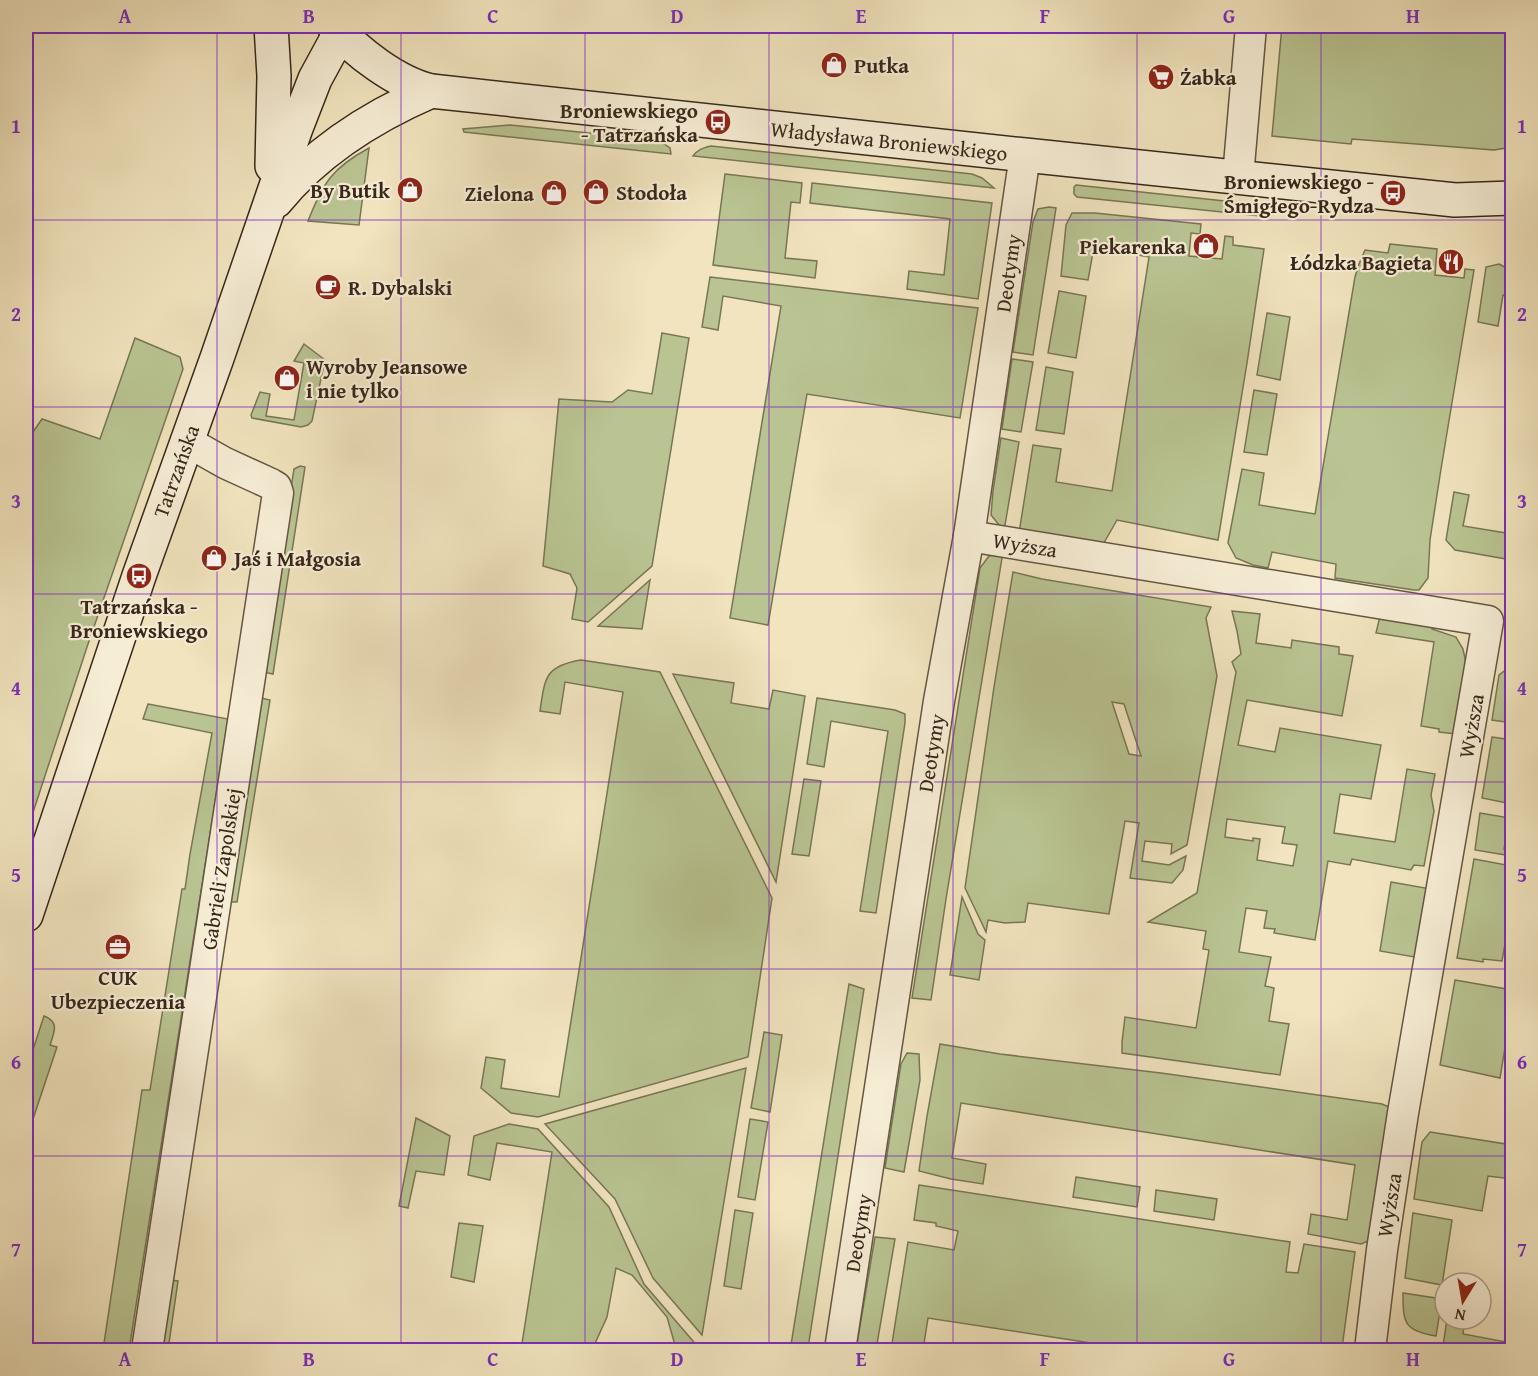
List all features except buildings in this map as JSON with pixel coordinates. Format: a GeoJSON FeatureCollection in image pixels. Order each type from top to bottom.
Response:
{"type":"FeatureCollection","features":[{"type":"Feature","properties":{"kind":"street"},"geometry":{"type":"LineString","coordinates":[[267,215],[273,147],[274,76],[271,26]]}},
{"type":"Feature","properties":{"kind":"street"},"geometry":{"type":"LineString","coordinates":[[1238,177],[1251,26]]}},
{"type":"Feature","properties":{"kind":"street","name":"Tatrzańska"},"geometry":{"type":"LineString","coordinates":[[26,915],[186,441],[309,93],[337,29]]}},
{"type":"Feature","properties":{"kind":"street","name":"Władysława Broniewskiego"},"geometry":{"type":"LineString","coordinates":[[337,29],[364,54],[388,71],[413,85],[431,91],[1455,200],[1512,214]]}},
{"type":"Feature","properties":{"kind":"street"},"geometry":{"type":"LineString","coordinates":[[267,215],[290,184],[326,152],[376,120],[431,91]]}},
{"type":"Feature","properties":{"kind":"street","name":"Deotymy"},"geometry":{"type":"LineString","coordinates":[[840,1350],[939,701],[969,536],[1025,155]]}},
{"type":"Feature","properties":{"kind":"street","name":"Władysława Broniewskiego"},"geometry":{"type":"LineString","coordinates":[[1455,200],[1512,198]]}},
{"type":"Feature","properties":{"kind":"street","name":"Gabrieli Zapolskiej"},"geometry":{"type":"LineString","coordinates":[[147,1350],[278,493],[276,487],[271,484],[225,463],[186,441]]}},
{"type":"Feature","properties":{"kind":"street","name":"Wyższa"},"geometry":{"type":"LineString","coordinates":[[969,536],[1488,621],[1403,1113],[1382,1250],[1370,1350]]}},
{"type":"Feature","properties":{"kind":"green space"},"geometry":{"type":"Polygon","coordinates":[[[1282,26],[1512,26],[1512,147],[1494,150],[1352,139],[1351,144],[1272,136],[1282,26]]]}},
{"type":"Feature","properties":{"kind":"green space"},"geometry":{"type":"Polygon","coordinates":[[[510,125],[658,140],[670,148],[671,154],[464,132],[463,129],[510,125]]]}},
{"type":"Feature","properties":{"kind":"green space"},"geometry":{"type":"Polygon","coordinates":[[[711,146],[972,174],[982,178],[994,188],[693,156],[699,150],[711,146]]]}},
{"type":"Feature","properties":{"kind":"green space"},"geometry":{"type":"Polygon","coordinates":[[[369,148],[359,225],[308,221],[330,178],[346,162],[369,148]]]}},
{"type":"Feature","properties":{"kind":"green space"},"geometry":{"type":"Polygon","coordinates":[[[725,174],[802,183],[800,203],[791,202],[785,258],[817,261],[815,278],[713,265],[725,174]]]}},
{"type":"Feature","properties":{"kind":"green space"},"geometry":{"type":"Polygon","coordinates":[[[812,183],[992,203],[978,299],[907,289],[909,271],[944,275],[950,219],[810,203],[812,183]]]}},
{"type":"Feature","properties":{"kind":"green space"},"geometry":{"type":"Polygon","coordinates":[[[1076,185],[1271,206],[1270,217],[1077,197],[1074,194],[1076,185]]]}},
{"type":"Feature","properties":{"kind":"green space"},"geometry":{"type":"Polygon","coordinates":[[[1056,208],[1033,355],[1013,352],[1033,222],[1038,209],[1056,208]]]}},
{"type":"Feature","properties":{"kind":"green space"},"geometry":{"type":"Polygon","coordinates":[[[1072,213],[1095,213],[1201,224],[1200,234],[1191,233],[1189,256],[1222,259],[1225,236],[1233,237],[1233,245],[1264,249],[1218,540],[1117,520],[1101,548],[1019,533],[1033,445],[1061,449],[1056,482],[1112,491],[1149,257],[1094,247],[1088,280],[1061,276],[1066,225],[1072,213]]]}},
{"type":"Feature","properties":{"kind":"green space"},"geometry":{"type":"Polygon","coordinates":[[[1390,244],[1437,249],[1435,275],[1464,278],[1465,269],[1474,270],[1430,540],[1428,578],[1419,590],[1414,590],[1335,578],[1336,564],[1272,552],[1268,568],[1236,558],[1228,543],[1242,469],[1264,473],[1259,505],[1315,514],[1355,277],[1365,250],[1388,253],[1390,244]]]}},
{"type":"Feature","properties":{"kind":"green space"},"geometry":{"type":"Polygon","coordinates":[[[1499,264],[1512,271],[1512,296],[1503,295],[1498,326],[1478,322],[1486,267],[1499,264]]]}},
{"type":"Feature","properties":{"kind":"green space"},"geometry":{"type":"Polygon","coordinates":[[[710,277],[978,308],[960,418],[807,394],[768,625],[730,618],[781,306],[723,296],[718,330],[702,327],[710,277]]]}},
{"type":"Feature","properties":{"kind":"green space"},"geometry":{"type":"Polygon","coordinates":[[[1059,291],[1086,296],[1076,358],[1048,353],[1059,291]]]}},
{"type":"Feature","properties":{"kind":"green space"},"geometry":{"type":"Polygon","coordinates":[[[1267,313],[1290,317],[1280,380],[1257,375],[1267,313]]]}},
{"type":"Feature","properties":{"kind":"green space"},"geometry":{"type":"Polygon","coordinates":[[[662,333],[689,338],[652,566],[588,622],[572,619],[577,588],[570,574],[543,566],[559,399],[612,402],[628,390],[652,394],[662,333]]]}},
{"type":"Feature","properties":{"kind":"green space"},"geometry":{"type":"Polygon","coordinates":[[[135,338],[180,357],[183,369],[87,647],[26,834],[26,442],[42,419],[100,439],[135,338]]]}},
{"type":"Feature","properties":{"kind":"green space"},"geometry":{"type":"Polygon","coordinates":[[[304,344],[325,360],[312,421],[301,427],[252,418],[251,415],[260,392],[270,394],[266,416],[294,420],[304,363],[294,361],[304,344]]]}},
{"type":"Feature","properties":{"kind":"green space"},"geometry":{"type":"Polygon","coordinates":[[[1012,359],[1033,362],[1021,432],[1002,429],[1012,359]]]}},
{"type":"Feature","properties":{"kind":"green space"},"geometry":{"type":"Polygon","coordinates":[[[1046,367],[1073,372],[1064,434],[1036,430],[1046,367]]]}},
{"type":"Feature","properties":{"kind":"green space"},"geometry":{"type":"Polygon","coordinates":[[[1254,390],[1277,394],[1267,455],[1244,452],[1254,390]]]}},
{"type":"Feature","properties":{"kind":"green space"},"geometry":{"type":"Polygon","coordinates":[[[1001,438],[1019,442],[1004,531],[991,515],[1001,438]]]}},
{"type":"Feature","properties":{"kind":"green space"},"geometry":{"type":"Polygon","coordinates":[[[300,466],[305,467],[273,674],[263,669],[294,469],[300,466]]]}},
{"type":"Feature","properties":{"kind":"green space"},"geometry":{"type":"Polygon","coordinates":[[[1454,492],[1469,495],[1463,526],[1512,534],[1512,560],[1455,550],[1446,540],[1454,492]]]}},
{"type":"Feature","properties":{"kind":"green space"},"geometry":{"type":"Polygon","coordinates":[[[1003,552],[931,1000],[912,998],[980,568],[989,556],[1003,552]]]}},
{"type":"Feature","properties":{"kind":"green space"},"geometry":{"type":"Polygon","coordinates":[[[1013,572],[1042,579],[1211,607],[1206,618],[1217,676],[1187,845],[1171,854],[1172,844],[1145,841],[1142,861],[1169,865],[1186,856],[1183,870],[1172,883],[1130,878],[1139,823],[1125,821],[1109,914],[1028,903],[1025,922],[1005,923],[988,920],[986,932],[965,888],[1013,572]],[[1112,702],[1129,754],[1141,756],[1124,704],[1112,702]]]}},
{"type":"Feature","properties":{"kind":"green space"},"geometry":{"type":"Polygon","coordinates":[[[650,580],[642,629],[598,626],[650,580]]]}},
{"type":"Feature","properties":{"kind":"green space"},"geometry":{"type":"Polygon","coordinates":[[[1232,611],[1260,614],[1256,643],[1291,648],[1292,640],[1339,647],[1339,654],[1353,656],[1342,716],[1247,700],[1238,745],[1275,752],[1280,728],[1381,745],[1371,799],[1340,794],[1334,833],[1395,842],[1407,769],[1435,774],[1431,795],[1434,811],[1424,866],[1414,865],[1411,870],[1352,859],[1350,865],[1328,861],[1315,940],[1274,933],[1275,929],[1264,928],[1267,911],[1246,908],[1239,952],[1271,957],[1265,986],[1274,988],[1269,1021],[1289,1024],[1280,1075],[1122,1053],[1125,1017],[1196,1028],[1209,950],[1203,949],[1206,931],[1148,922],[1197,893],[1236,672],[1232,662],[1241,654],[1232,611]],[[1227,819],[1225,837],[1253,841],[1253,838],[1260,839],[1257,860],[1293,866],[1297,845],[1282,843],[1285,827],[1227,819]]]}},
{"type":"Feature","properties":{"kind":"green space"},"geometry":{"type":"Polygon","coordinates":[[[1381,612],[1433,621],[1432,629],[1456,637],[1463,649],[1466,663],[1456,734],[1439,732],[1439,729],[1421,726],[1434,642],[1376,633],[1381,612]]]}},
{"type":"Feature","properties":{"kind":"green space"},"geometry":{"type":"Polygon","coordinates":[[[581,660],[660,672],[772,898],[748,1057],[538,1117],[511,1113],[481,1088],[486,1057],[505,1060],[501,1088],[559,1097],[623,692],[565,682],[560,714],[540,711],[543,690],[549,675],[560,666],[581,660]]]}},
{"type":"Feature","properties":{"kind":"green space"},"geometry":{"type":"Polygon","coordinates":[[[1507,669],[1512,670],[1512,723],[1492,720],[1499,675],[1507,669]]]}},
{"type":"Feature","properties":{"kind":"green space"},"geometry":{"type":"Polygon","coordinates":[[[673,674],[734,683],[731,703],[769,709],[773,690],[805,696],[776,882],[673,674]]]}},
{"type":"Feature","properties":{"kind":"green space"},"geometry":{"type":"Polygon","coordinates":[[[261,698],[270,700],[237,902],[232,902],[227,899],[261,698]]]}},
{"type":"Feature","properties":{"kind":"green space"},"geometry":{"type":"Polygon","coordinates":[[[817,698],[895,710],[905,714],[876,913],[860,911],[888,731],[831,721],[824,767],[807,764],[817,698]]]}},
{"type":"Feature","properties":{"kind":"green space"},"geometry":{"type":"Polygon","coordinates":[[[148,704],[228,719],[129,1350],[103,1350],[142,1090],[150,1090],[182,889],[185,889],[212,733],[143,719],[148,704]]]}},
{"type":"Feature","properties":{"kind":"green space"},"geometry":{"type":"Polygon","coordinates":[[[1492,737],[1512,740],[1512,804],[1482,798],[1492,737]]]}},
{"type":"Feature","properties":{"kind":"green space"},"geometry":{"type":"Polygon","coordinates":[[[804,779],[821,781],[809,856],[792,854],[804,779]]]}},
{"type":"Feature","properties":{"kind":"green space"},"geometry":{"type":"Polygon","coordinates":[[[1480,813],[1510,818],[1504,849],[1512,851],[1512,856],[1475,850],[1480,813]]]}},
{"type":"Feature","properties":{"kind":"green space"},"geometry":{"type":"Polygon","coordinates":[[[1474,859],[1512,866],[1512,905],[1502,961],[1483,959],[1483,962],[1457,958],[1474,859]]]}},
{"type":"Feature","properties":{"kind":"green space"},"geometry":{"type":"Polygon","coordinates":[[[1391,882],[1431,889],[1420,958],[1380,951],[1391,882]]]}},
{"type":"Feature","properties":{"kind":"green space"},"geometry":{"type":"Polygon","coordinates":[[[962,897],[978,934],[985,940],[979,980],[950,975],[962,897]]]}},
{"type":"Feature","properties":{"kind":"green space"},"geometry":{"type":"Polygon","coordinates":[[[1455,980],[1512,990],[1512,1011],[1500,1078],[1440,1065],[1455,980]]]}},
{"type":"Feature","properties":{"kind":"green space"},"geometry":{"type":"Polygon","coordinates":[[[849,984],[864,989],[808,1348],[791,1345],[849,984]]]}},
{"type":"Feature","properties":{"kind":"green space"},"geometry":{"type":"Polygon","coordinates":[[[44,1016],[54,1024],[50,1045],[57,1047],[26,1140],[26,1071],[44,1016]]]}},
{"type":"Feature","properties":{"kind":"green space"},"geometry":{"type":"Polygon","coordinates":[[[764,1032],[782,1035],[770,1112],[751,1108],[764,1032]]]}},
{"type":"Feature","properties":{"kind":"green space"},"geometry":{"type":"Polygon","coordinates":[[[940,1044],[1000,1054],[1161,1073],[1382,1104],[1396,1110],[1373,1239],[1361,1244],[1308,1234],[1311,1214],[1347,1220],[1355,1165],[961,1103],[952,1158],[986,1164],[983,1184],[919,1171],[940,1044]]]}},
{"type":"Feature","properties":{"kind":"green space"},"geometry":{"type":"Polygon","coordinates":[[[907,1053],[919,1054],[920,1080],[904,1172],[885,1168],[901,1064],[907,1053]]]}},
{"type":"Feature","properties":{"kind":"green space"},"geometry":{"type":"Polygon","coordinates":[[[746,1068],[702,1335],[653,1278],[615,1199],[545,1124],[746,1068]]]}},
{"type":"Feature","properties":{"kind":"green space"},"geometry":{"type":"Polygon","coordinates":[[[416,1118],[450,1136],[444,1175],[416,1171],[408,1208],[399,1206],[416,1118]]]}},
{"type":"Feature","properties":{"kind":"green space"},"geometry":{"type":"Polygon","coordinates":[[[750,1119],[768,1122],[755,1200],[738,1197],[750,1119]]]}},
{"type":"Feature","properties":{"kind":"green space"},"geometry":{"type":"Polygon","coordinates":[[[509,1124],[538,1129],[609,1207],[644,1284],[699,1350],[674,1350],[675,1345],[667,1317],[632,1275],[616,1268],[607,1317],[592,1350],[521,1350],[552,1152],[497,1143],[490,1180],[468,1175],[474,1136],[509,1124]]]}},
{"type":"Feature","properties":{"kind":"green space"},"geometry":{"type":"Polygon","coordinates":[[[1430,1132],[1512,1145],[1512,1179],[1488,1176],[1482,1211],[1414,1199],[1422,1142],[1430,1132]]]}},
{"type":"Feature","properties":{"kind":"green space"},"geometry":{"type":"Polygon","coordinates":[[[1076,1177],[1140,1187],[1137,1207],[1073,1197],[1076,1177]]]}},
{"type":"Feature","properties":{"kind":"green space"},"geometry":{"type":"Polygon","coordinates":[[[919,1185],[1290,1242],[1286,1272],[1298,1273],[1304,1244],[1355,1252],[1342,1348],[1344,1350],[1137,1350],[928,1318],[923,1350],[891,1350],[908,1242],[954,1250],[958,1231],[936,1226],[936,1223],[914,1220],[919,1185]]]}},
{"type":"Feature","properties":{"kind":"green space"},"geometry":{"type":"Polygon","coordinates":[[[1156,1190],[1217,1199],[1214,1220],[1154,1211],[1156,1190]]]}},
{"type":"Feature","properties":{"kind":"green space"},"geometry":{"type":"Polygon","coordinates":[[[735,1210],[753,1213],[741,1289],[724,1286],[735,1210]]]}},
{"type":"Feature","properties":{"kind":"green space"},"geometry":{"type":"Polygon","coordinates":[[[1413,1213],[1452,1220],[1444,1271],[1433,1271],[1433,1283],[1405,1278],[1413,1213]]]}},
{"type":"Feature","properties":{"kind":"green space"},"geometry":{"type":"Polygon","coordinates":[[[459,1223],[483,1226],[474,1282],[451,1277],[459,1223]]]}},
{"type":"Feature","properties":{"kind":"green space"},"geometry":{"type":"Polygon","coordinates":[[[875,1237],[895,1239],[876,1350],[856,1350],[875,1237]]]}},
{"type":"Feature","properties":{"kind":"green space"},"geometry":{"type":"Polygon","coordinates":[[[169,1280],[178,1281],[168,1350],[157,1350],[169,1280]]]}},
{"type":"Feature","properties":{"kind":"green space"},"geometry":{"type":"Polygon","coordinates":[[[1403,1293],[1433,1298],[1433,1331],[1437,1331],[1436,1336],[1411,1328],[1404,1312],[1403,1293]]]}},
{"type":"Feature","properties":{"kind":"green space"},"geometry":{"type":"Polygon","coordinates":[[[1445,1331],[1463,1331],[1463,1334],[1512,1343],[1512,1350],[1474,1350],[1443,1346],[1445,1331]]]}},
{"type":"Feature","properties":{"kind":"place","name":"Putka"},"geometry":{"type":"Point","coordinates":[834,65]}},
{"type":"Feature","properties":{"kind":"place","name":"Żabka"},"geometry":{"type":"Point","coordinates":[1161,77]}},
{"type":"Feature","properties":{"kind":"place","name":"Broniewskiego - Tatrzańska"},"geometry":{"type":"Point","coordinates":[718,122]}},
{"type":"Feature","properties":{"kind":"place","name":"By Butik"},"geometry":{"type":"Point","coordinates":[410,190]}},
{"type":"Feature","properties":{"kind":"place","name":"Stodoła"},"geometry":{"type":"Point","coordinates":[596,192]}},
{"type":"Feature","properties":{"kind":"place","name":"Zielona"},"geometry":{"type":"Point","coordinates":[554,193]}},
{"type":"Feature","properties":{"kind":"place","name":"Broniewskiego - Śmigłego-Rydza"},"geometry":{"type":"Point","coordinates":[1393,193]}},
{"type":"Feature","properties":{"kind":"place","name":"Piekarenka"},"geometry":{"type":"Point","coordinates":[1206,246]}},
{"type":"Feature","properties":{"kind":"place","name":"Łódzka Bagieta"},"geometry":{"type":"Point","coordinates":[1451,262]}},
{"type":"Feature","properties":{"kind":"place","name":"R. Dybalski"},"geometry":{"type":"Point","coordinates":[328,287]}},
{"type":"Feature","properties":{"kind":"place","name":"Wyroby Jeansowe i nie tylko"},"geometry":{"type":"Point","coordinates":[287,378]}},
{"type":"Feature","properties":{"kind":"place","name":"Jaś i Małgosia"},"geometry":{"type":"Point","coordinates":[214,558]}},
{"type":"Feature","properties":{"kind":"place","name":"Tatrzańska - Broniewskiego"},"geometry":{"type":"Point","coordinates":[139,576]}},
{"type":"Feature","properties":{"kind":"place","name":"CUK Ubezpieczenia"},"geometry":{"type":"Point","coordinates":[118,947]}}]}
